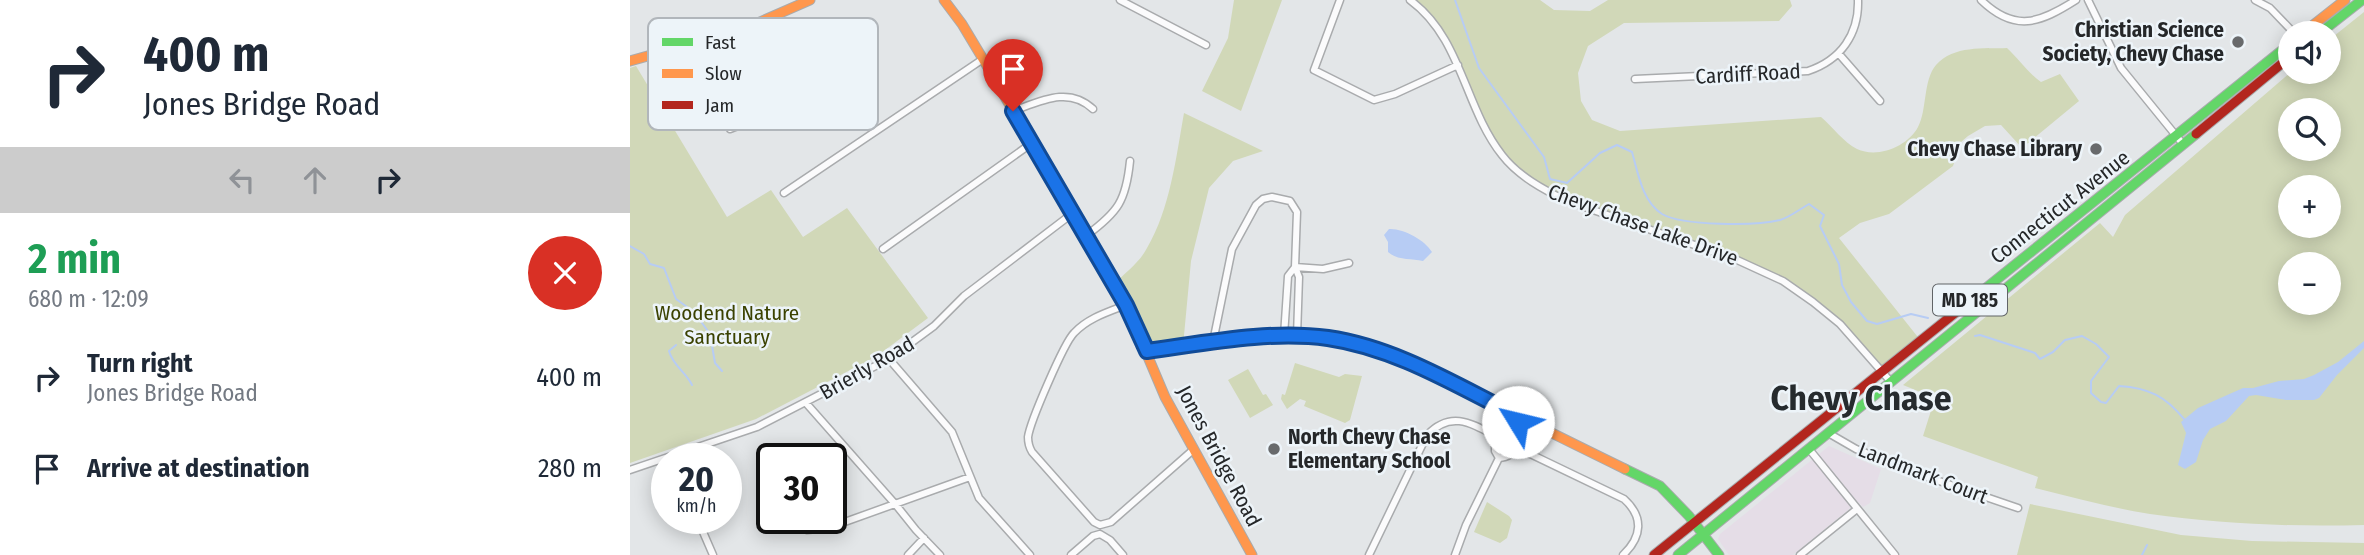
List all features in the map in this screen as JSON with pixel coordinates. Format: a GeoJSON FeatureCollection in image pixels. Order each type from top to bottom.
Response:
{"type":"FeatureCollection","features":[{"type":"Feature","properties":{"kind":"main road"},"geometry":{"type":"LineString","coordinates":[[772,18],[810,0]]}},
{"type":"Feature","properties":{"kind":"main road"},"geometry":{"type":"LineString","coordinates":[[2318,21],[2345,0]]}},
{"type":"Feature","properties":{"kind":"main road"},"geometry":{"type":"LineString","coordinates":[[2335,21],[2362,0]]}},
{"type":"Feature","properties":{"kind":"main road","name":"Jones Bridge Road"},"geometry":{"type":"LineString","coordinates":[[948,3],[1126,305],[1165,397],[1252,555]]}},
{"type":"Feature","properties":{"kind":"main road","name":"Connecticut Avenue"},"geometry":{"type":"LineString","coordinates":[[1678,555],[1830,433],[2278,54]]}},
{"type":"Feature","properties":{"kind":"main road"},"geometry":{"type":"LineString","coordinates":[[630,61],[648,56]]}},
{"type":"Feature","properties":{"kind":"main road","name":"Connecticut Avenue"},"geometry":{"type":"LineString","coordinates":[[1654,555],[1882,371],[2278,66]]}},
{"type":"Feature","properties":{"kind":"main road"},"geometry":{"type":"LineString","coordinates":[[1147,351],[1284,336],[1329,339],[1363,345],[1400,358],[1519,420],[1660,486],[1695,523],[1719,555]]}},
{"type":"Feature","properties":{"kind":"street"},"geometry":{"type":"LineString","coordinates":[[1119,0],[1130,2],[1206,45]]}},
{"type":"Feature","properties":{"kind":"street"},"geometry":{"type":"LineString","coordinates":[[1340,0],[1314,70],[1374,100],[1458,65]]}},
{"type":"Feature","properties":{"kind":"street","name":"Chevy Chase Lake Drive"},"geometry":{"type":"LineString","coordinates":[[1410,0],[1429,16],[1441,32],[1488,133],[1503,156],[1534,184],[1567,201],[1735,259],[1783,281],[1840,324],[1891,382]]}},
{"type":"Feature","properties":{"kind":"street"},"geometry":{"type":"LineString","coordinates":[[1858,0],[1858,15],[1852,35],[1839,54],[1880,101]]}},
{"type":"Feature","properties":{"kind":"street"},"geometry":{"type":"LineString","coordinates":[[1981,0],[1994,12],[2010,19],[2035,21],[2050,16],[2076,0]]}},
{"type":"Feature","properties":{"kind":"street"},"geometry":{"type":"LineString","coordinates":[[2088,0],[2121,68],[2179,140]]}},
{"type":"Feature","properties":{"kind":"street"},"geometry":{"type":"LineString","coordinates":[[2255,0],[2270,8],[2282,21]]}},
{"type":"Feature","properties":{"kind":"street","name":"Cardiff Road"},"geometry":{"type":"LineString","coordinates":[[1635,79],[1808,71],[1839,54]]}},
{"type":"Feature","properties":{"kind":"street"},"geometry":{"type":"LineString","coordinates":[[878,130],[983,59]]}},
{"type":"Feature","properties":{"kind":"street"},"geometry":{"type":"LineString","coordinates":[[1013,111],[1047,99],[1065,96],[1084,100],[1093,109]]}},
{"type":"Feature","properties":{"kind":"street"},"geometry":{"type":"LineString","coordinates":[[784,193],[878,130]]}},
{"type":"Feature","properties":{"kind":"street"},"geometry":{"type":"LineString","coordinates":[[883,249],[1032,143]]}},
{"type":"Feature","properties":{"kind":"street"},"geometry":{"type":"LineString","coordinates":[[1087,235],[1112,216],[1128,176],[1130,161]]}},
{"type":"Feature","properties":{"kind":"street"},"geometry":{"type":"LineString","coordinates":[[1213,342],[1228,259],[1256,205],[1264,199],[1280,197],[1294,205],[1297,212],[1297,337]]}},
{"type":"Feature","properties":{"kind":"street","name":"Brierly Road"},"geometry":{"type":"LineString","coordinates":[[711,443],[757,427],[889,359],[934,326],[964,296],[1073,213]]}},
{"type":"Feature","properties":{"kind":"street"},"geometry":{"type":"LineString","coordinates":[[1295,267],[1323,269],[1349,263]]}},
{"type":"Feature","properties":{"kind":"street"},"geometry":{"type":"LineString","coordinates":[[1284,336],[1288,276],[1295,267]]}},
{"type":"Feature","properties":{"kind":"street"},"geometry":{"type":"LineString","coordinates":[[1126,305],[1092,319],[1073,333],[1064,347],[1032,423],[1028,445],[1032,453],[1094,523],[1100,525],[1111,522],[1194,450]]}},
{"type":"Feature","properties":{"kind":"street"},"geometry":{"type":"LineString","coordinates":[[889,359],[952,432],[979,498],[1030,555]]}},
{"type":"Feature","properties":{"kind":"street"},"geometry":{"type":"LineString","coordinates":[[806,403],[940,555]]}},
{"type":"Feature","properties":{"kind":"street"},"geometry":{"type":"LineString","coordinates":[[1455,555],[1466,525],[1499,458],[1494,446],[1497,437],[1511,423],[1519,420],[1521,430],[1518,448],[1510,456],[1499,458]]}},
{"type":"Feature","properties":{"kind":"street"},"geometry":{"type":"LineString","coordinates":[[1369,555],[1427,435],[1433,429],[1444,422],[1459,421],[1497,437]]}},
{"type":"Feature","properties":{"kind":"street","name":"Landmark Court"},"geometry":{"type":"LineString","coordinates":[[1830,433],[1848,445],[1913,472],[2018,508]]}},
{"type":"Feature","properties":{"kind":"street"},"geometry":{"type":"LineString","coordinates":[[1518,448],[1610,491],[1630,504],[1638,516],[1639,532],[1635,542],[1623,555]]}},
{"type":"Feature","properties":{"kind":"street"},"geometry":{"type":"LineString","coordinates":[[1809,449],[1895,555]]}},
{"type":"Feature","properties":{"kind":"street","name":"Brierly Road"},"geometry":{"type":"LineString","coordinates":[[630,470],[651,463]]}},
{"type":"Feature","properties":{"kind":"street"},"geometry":{"type":"LineString","coordinates":[[847,522],[970,477]]}},
{"type":"Feature","properties":{"kind":"street"},"geometry":{"type":"LineString","coordinates":[[1800,555],[1857,509]]}},
{"type":"Feature","properties":{"kind":"street"},"geometry":{"type":"LineString","coordinates":[[704,534],[713,555]]}},
{"type":"Feature","properties":{"kind":"street"},"geometry":{"type":"LineString","coordinates":[[1071,555],[1093,536],[1100,534],[1124,555]]}},
{"type":"Feature","properties":{"kind":"street"},"geometry":{"type":"LineString","coordinates":[[908,555],[924,538]]}},
{"type":"Feature","properties":{"kind":"shaded area"},"geometry":{"type":"Polygon","coordinates":[[[1829,446],[1881,469],[1870,503],[1863,507],[1858,502],[1793,555],[1729,555],[1718,539],[1720,534],[1829,446]]]}},
{"type":"Feature","properties":{"kind":"green space"},"geometry":{"type":"Polygon","coordinates":[[[1234,0],[1282,0],[1241,111],[1202,91],[1228,38],[1234,0]]]}},
{"type":"Feature","properties":{"kind":"green space"},"geometry":{"type":"Polygon","coordinates":[[[1410,0],[1540,0],[1554,10],[1590,11],[1608,0],[1790,0],[1792,6],[1779,21],[1624,23],[1588,46],[1578,73],[1581,101],[1592,120],[1620,131],[1821,117],[1857,149],[1874,152],[1892,149],[1907,140],[1918,127],[1929,79],[1936,65],[1951,54],[1979,49],[2007,48],[2041,82],[2060,74],[2079,101],[2022,148],[2001,125],[1985,126],[1961,142],[1953,166],[1889,214],[1860,223],[1839,238],[1921,341],[1882,371],[1863,348],[1813,302],[1759,269],[1547,191],[1502,156],[1488,133],[1451,49],[1410,0]]]}},
{"type":"Feature","properties":{"kind":"green space"},"geometry":{"type":"Polygon","coordinates":[[[2364,12],[2364,525],[2230,522],[2121,509],[2035,488],[2038,477],[1923,436],[1935,398],[1903,385],[2100,223],[2113,237],[2125,215],[2278,83],[2341,84],[2341,30],[2364,12]]]}},
{"type":"Feature","properties":{"kind":"green space","name":"Woodend Nature Sanctuary"},"geometry":{"type":"Polygon","coordinates":[[[636,66],[648,86],[648,130],[675,130],[727,217],[771,190],[803,237],[847,208],[928,318],[877,356],[756,419],[687,443],[651,443],[651,456],[630,463],[630,68],[636,66]]]}},
{"type":"Feature","properties":{"kind":"green space"},"geometry":{"type":"Polygon","coordinates":[[[1184,113],[1263,151],[1233,161],[1209,188],[1191,261],[1183,346],[1147,351],[1114,284],[1140,258],[1155,233],[1171,183],[1184,113]]]}},
{"type":"Feature","properties":{"kind":"green space"},"geometry":{"type":"Polygon","coordinates":[[[1295,363],[1339,377],[1345,374],[1362,376],[1350,420],[1345,423],[1304,406],[1306,401],[1300,399],[1287,409],[1281,399],[1282,394],[1285,395],[1295,363]]]}},
{"type":"Feature","properties":{"kind":"green space"},"geometry":{"type":"Polygon","coordinates":[[[1248,369],[1263,395],[1266,394],[1273,405],[1250,418],[1228,380],[1248,369]]]}},
{"type":"Feature","properties":{"kind":"green space"},"geometry":{"type":"Polygon","coordinates":[[[1487,502],[1512,520],[1507,538],[1500,543],[1474,532],[1487,502]]]}},
{"type":"Feature","properties":{"kind":"green space"},"geometry":{"type":"Polygon","coordinates":[[[2030,504],[2181,535],[2252,541],[2364,543],[2364,555],[2017,555],[2030,504]]]}},
{"type":"Feature","properties":{"kind":"water"},"geometry":{"type":"Polygon","coordinates":[[[1389,229],[1401,230],[1413,236],[1432,252],[1423,261],[1392,255],[1388,252],[1388,242],[1384,235],[1389,229]]]}},
{"type":"Feature","properties":{"kind":"water"},"geometry":{"type":"Polygon","coordinates":[[[2364,341],[2364,348],[2319,398],[2286,400],[2249,396],[2226,421],[2210,429],[2203,440],[2196,462],[2185,469],[2178,465],[2186,433],[2181,422],[2198,408],[2243,388],[2304,379],[2314,375],[2338,362],[2364,341]]]}},
{"type":"Feature","properties":{"kind":"waterway"},"geometry":{"type":"LineString","coordinates":[[1455,0],[1479,68],[1544,157],[1550,179],[1567,183],[1600,153],[1617,145],[1632,152],[1642,186],[1650,202],[1662,214],[1672,218],[1720,224],[1769,222],[1784,219],[1809,204],[1824,215],[1820,226],[1839,264],[1842,285],[1851,302],[1867,321],[1877,324],[1911,314],[1928,318]]}},
{"type":"Feature","properties":{"kind":"waterway"},"geometry":{"type":"LineString","coordinates":[[630,246],[644,254],[650,264],[664,268],[676,299],[694,312],[710,334],[715,363],[722,371]]}},
{"type":"Feature","properties":{"kind":"waterway"},"geometry":{"type":"LineString","coordinates":[[1975,336],[1980,335],[2035,353],[2040,359],[2053,352],[2065,340],[2082,336],[2096,344],[2109,357],[2091,381],[2091,393],[2101,402],[2106,403],[2119,386],[2139,389],[2163,399],[2184,419]]}},
{"type":"Feature","properties":{"kind":"waterway"},"geometry":{"type":"LineString","coordinates":[[676,345],[669,351],[692,385]]}},
{"type":"Feature","properties":{"kind":"waterway"},"geometry":{"type":"LineString","coordinates":[[2142,555],[2147,545]]}},
{"type":"Feature","properties":{"kind":"traffic: fast"},"geometry":{"type":"LineString","coordinates":[[2335,21],[2362,0]]}},
{"type":"Feature","properties":{"kind":"traffic: fast"},"geometry":{"type":"LineString","coordinates":[[1955,313],[2278,53]]}},
{"type":"Feature","properties":{"kind":"traffic: fast"},"geometry":{"type":"LineString","coordinates":[[1678,555],[2196,134]]}},
{"type":"Feature","properties":{"kind":"traffic: fast"},"geometry":{"type":"LineString","coordinates":[[1625,469],[1660,486],[1689,516],[1719,555]]}},
{"type":"Feature","properties":{"kind":"traffic: slow"},"geometry":{"type":"LineString","coordinates":[[769,18],[810,0]]}},
{"type":"Feature","properties":{"kind":"traffic: slow"},"geometry":{"type":"LineString","coordinates":[[944,0],[983,59],[1126,305],[1165,397],[1252,555]]}},
{"type":"Feature","properties":{"kind":"traffic: slow"},"geometry":{"type":"LineString","coordinates":[[2318,21],[2345,0]]}},
{"type":"Feature","properties":{"kind":"traffic: slow"},"geometry":{"type":"LineString","coordinates":[[630,61],[648,56]]}},
{"type":"Feature","properties":{"kind":"traffic: slow"},"geometry":{"type":"LineString","coordinates":[[1147,351],[1260,337],[1305,336],[1347,341],[1420,368],[1625,469]]}},
{"type":"Feature","properties":{"kind":"traffic: jam"},"geometry":{"type":"LineString","coordinates":[[2196,134],[2278,67]]}},
{"type":"Feature","properties":{"kind":"traffic: jam"},"geometry":{"type":"LineString","coordinates":[[1654,555],[1955,313]]}},
{"type":"Feature","properties":{"kind":"place","name":"Christian Science Society, Chevy Chase"},"geometry":{"type":"Point","coordinates":[2238,42]}},
{"type":"Feature","properties":{"kind":"place","name":"Chevy Chase Library"},"geometry":{"type":"Point","coordinates":[2096,149]}},
{"type":"Feature","properties":{"kind":"place","name":"North Chevy Chase Elementary School"},"geometry":{"type":"Point","coordinates":[1274,449]}},
{"type":"Feature","properties":{"kind":"district","name":"Chevy Chase"},"geometry":{"type":"Point","coordinates":[1861,398]}},
{"type":"Feature","properties":{"kind":"route"},"geometry":{"type":"LineString","coordinates":[[1013,111],[1087,235],[1126,305],[1147,351],[1278,336],[1329,339],[1363,345],[1400,358],[1520,417],[1518,422]]}}]}
